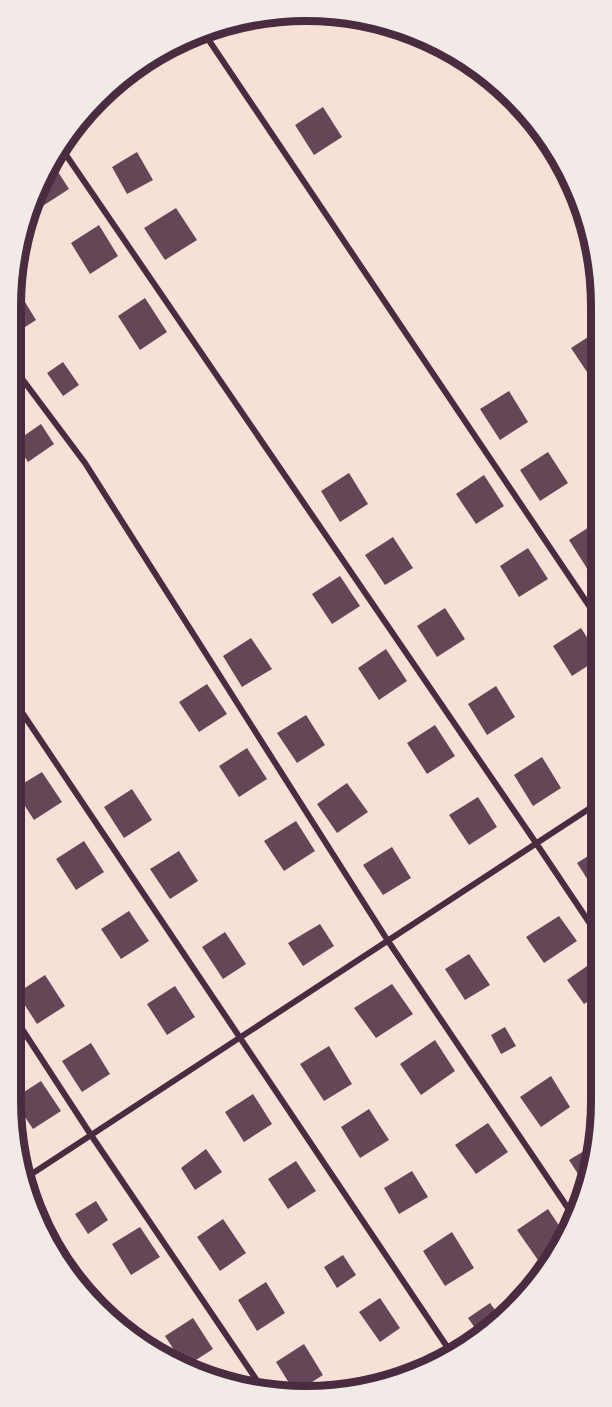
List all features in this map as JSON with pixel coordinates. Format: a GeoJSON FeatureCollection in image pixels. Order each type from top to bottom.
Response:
{"type":"FeatureCollection","features":[{"type":"Feature","properties":{"kind":"street"},"geometry":{"type":"LineString","coordinates":[[208,39],[591,609]]}},
{"type":"Feature","properties":{"kind":"street"},"geometry":{"type":"LineString","coordinates":[[65,154],[591,925]]}},
{"type":"Feature","properties":{"kind":"street"},"geometry":{"type":"LineString","coordinates":[[21,379],[85,463],[388,941],[569,1210]]}},
{"type":"Feature","properties":{"kind":"street"},"geometry":{"type":"LineString","coordinates":[[21,712],[448,1348]]}},
{"type":"Feature","properties":{"kind":"street"},"geometry":{"type":"LineString","coordinates":[[31,1174],[591,807]]}},
{"type":"Feature","properties":{"kind":"street"},"geometry":{"type":"LineString","coordinates":[[21,1029],[258,1382]]}},
{"type":"Feature","properties":{"kind":"building"},"geometry":{"type":"Polygon","coordinates":[[[323,107],[342,137],[314,155],[295,125],[323,107]]]}},
{"type":"Feature","properties":{"kind":"building"},"geometry":{"type":"Polygon","coordinates":[[[137,152],[153,180],[127,194],[112,167],[137,152]]]}},
{"type":"Feature","properties":{"kind":"building"},"geometry":{"type":"Polygon","coordinates":[[[56,169],[69,189],[41,207],[40,205],[56,169]]]}},
{"type":"Feature","properties":{"kind":"building"},"geometry":{"type":"Polygon","coordinates":[[[176,208],[197,240],[165,260],[144,228],[176,208]]]}},
{"type":"Feature","properties":{"kind":"building"},"geometry":{"type":"Polygon","coordinates":[[[99,225],[118,256],[90,274],[71,243],[99,225]]]}},
{"type":"Feature","properties":{"kind":"building"},"geometry":{"type":"Polygon","coordinates":[[[22,296],[36,320],[21,330],[22,296]]]}},
{"type":"Feature","properties":{"kind":"building"},"geometry":{"type":"Polygon","coordinates":[[[145,298],[167,332],[140,350],[118,316],[145,298]]]}},
{"type":"Feature","properties":{"kind":"building"},"geometry":{"type":"Polygon","coordinates":[[[591,335],[591,378],[571,348],[591,335]]]}},
{"type":"Feature","properties":{"kind":"building"},"geometry":{"type":"Polygon","coordinates":[[[63,362],[79,385],[63,396],[47,373],[63,362]]]}},
{"type":"Feature","properties":{"kind":"building"},"geometry":{"type":"Polygon","coordinates":[[[509,391],[528,422],[500,440],[480,409],[509,391]]]}},
{"type":"Feature","properties":{"kind":"building"},"geometry":{"type":"Polygon","coordinates":[[[41,424],[54,444],[28,462],[21,451],[21,438],[41,424]]]}},
{"type":"Feature","properties":{"kind":"building"},"geometry":{"type":"Polygon","coordinates":[[[548,452],[568,483],[540,501],[520,470],[548,452]]]}},
{"type":"Feature","properties":{"kind":"building"},"geometry":{"type":"Polygon","coordinates":[[[349,473],[368,504],[340,522],[321,491],[349,473]]]}},
{"type":"Feature","properties":{"kind":"building"},"geometry":{"type":"Polygon","coordinates":[[[484,475],[504,506],[476,524],[456,494],[484,475]]]}},
{"type":"Feature","properties":{"kind":"building"},"geometry":{"type":"Polygon","coordinates":[[[591,526],[591,568],[588,570],[569,540],[591,526]]]}},
{"type":"Feature","properties":{"kind":"building"},"geometry":{"type":"Polygon","coordinates":[[[393,537],[413,568],[385,585],[365,555],[393,537]]]}},
{"type":"Feature","properties":{"kind":"building"},"geometry":{"type":"Polygon","coordinates":[[[528,548],[548,579],[519,597],[500,566],[528,548]]]}},
{"type":"Feature","properties":{"kind":"building"},"geometry":{"type":"Polygon","coordinates":[[[340,576],[360,606],[332,624],[312,594],[340,576]]]}},
{"type":"Feature","properties":{"kind":"building"},"geometry":{"type":"Polygon","coordinates":[[[445,608],[465,639],[437,657],[417,626],[445,608]]]}},
{"type":"Feature","properties":{"kind":"building"},"geometry":{"type":"Polygon","coordinates":[[[581,628],[591,644],[591,664],[572,676],[553,646],[581,628]]]}},
{"type":"Feature","properties":{"kind":"building"},"geometry":{"type":"Polygon","coordinates":[[[251,638],[272,669],[242,687],[223,656],[251,638]]]}},
{"type":"Feature","properties":{"kind":"building"},"geometry":{"type":"Polygon","coordinates":[[[386,649],[407,681],[379,700],[358,668],[386,649]]]}},
{"type":"Feature","properties":{"kind":"building"},"geometry":{"type":"Polygon","coordinates":[[[207,684],[227,714],[199,732],[179,702],[207,684]]]}},
{"type":"Feature","properties":{"kind":"building"},"geometry":{"type":"Polygon","coordinates":[[[496,686],[515,717],[487,735],[468,704],[496,686]]]}},
{"type":"Feature","properties":{"kind":"building"},"geometry":{"type":"Polygon","coordinates":[[[306,715],[325,745],[297,763],[277,733],[306,715]]]}},
{"type":"Feature","properties":{"kind":"building"},"geometry":{"type":"Polygon","coordinates":[[[435,725],[455,756],[427,774],[407,743],[435,725]]]}},
{"type":"Feature","properties":{"kind":"building"},"geometry":{"type":"Polygon","coordinates":[[[247,748],[267,779],[239,797],[219,766],[247,748]]]}},
{"type":"Feature","properties":{"kind":"building"},"geometry":{"type":"Polygon","coordinates":[[[542,757],[561,788],[533,806],[514,775],[542,757]]]}},
{"type":"Feature","properties":{"kind":"building"},"geometry":{"type":"Polygon","coordinates":[[[42,772],[62,802],[34,820],[21,800],[21,785],[42,772]]]}},
{"type":"Feature","properties":{"kind":"building"},"geometry":{"type":"Polygon","coordinates":[[[347,783],[368,812],[337,833],[317,804],[347,783]]]}},
{"type":"Feature","properties":{"kind":"building"},"geometry":{"type":"Polygon","coordinates":[[[132,789],[152,820],[124,838],[104,807],[132,789]]]}},
{"type":"Feature","properties":{"kind":"building"},"geometry":{"type":"Polygon","coordinates":[[[478,797],[497,827],[469,845],[449,815],[478,797]]]}},
{"type":"Feature","properties":{"kind":"building"},"geometry":{"type":"Polygon","coordinates":[[[296,821],[315,851],[284,871],[264,841],[296,821]]]}},
{"type":"Feature","properties":{"kind":"building"},"geometry":{"type":"Polygon","coordinates":[[[84,841],[104,872],[76,890],[56,859],[84,841]]]}},
{"type":"Feature","properties":{"kind":"building"},"geometry":{"type":"Polygon","coordinates":[[[392,847],[411,878],[383,895],[363,865],[392,847]]]}},
{"type":"Feature","properties":{"kind":"building"},"geometry":{"type":"Polygon","coordinates":[[[179,851],[198,881],[170,899],[150,869],[179,851]]]}},
{"type":"Feature","properties":{"kind":"building"},"geometry":{"type":"Polygon","coordinates":[[[591,854],[591,885],[577,863],[591,854]]]}},
{"type":"Feature","properties":{"kind":"building"},"geometry":{"type":"Polygon","coordinates":[[[129,911],[149,941],[121,959],[101,929],[129,911]]]}},
{"type":"Feature","properties":{"kind":"building"},"geometry":{"type":"Polygon","coordinates":[[[559,916],[577,941],[544,963],[526,937],[559,916]]]}},
{"type":"Feature","properties":{"kind":"building"},"geometry":{"type":"Polygon","coordinates":[[[320,924],[334,946],[303,966],[288,943],[320,924]]]}},
{"type":"Feature","properties":{"kind":"building"},"geometry":{"type":"Polygon","coordinates":[[[225,932],[246,964],[223,979],[202,947],[225,932]]]}},
{"type":"Feature","properties":{"kind":"building"},"geometry":{"type":"Polygon","coordinates":[[[469,954],[490,985],[465,1000],[445,969],[469,954]]]}},
{"type":"Feature","properties":{"kind":"building"},"geometry":{"type":"Polygon","coordinates":[[[591,963],[591,999],[584,1004],[567,980],[591,963]]]}},
{"type":"Feature","properties":{"kind":"building"},"geometry":{"type":"Polygon","coordinates":[[[45,975],[65,1006],[37,1024],[21,999],[21,990],[45,975]]]}},
{"type":"Feature","properties":{"kind":"building"},"geometry":{"type":"Polygon","coordinates":[[[392,984],[413,1014],[376,1038],[354,1008],[392,984]]]}},
{"type":"Feature","properties":{"kind":"building"},"geometry":{"type":"Polygon","coordinates":[[[175,986],[195,1017],[167,1035],[147,1004],[175,986]]]}},
{"type":"Feature","properties":{"kind":"building"},"geometry":{"type":"Polygon","coordinates":[[[505,1027],[516,1046],[501,1054],[491,1035],[505,1027]]]}},
{"type":"Feature","properties":{"kind":"building"},"geometry":{"type":"Polygon","coordinates":[[[435,1040],[455,1071],[421,1095],[400,1064],[435,1040]]]}},
{"type":"Feature","properties":{"kind":"building"},"geometry":{"type":"Polygon","coordinates":[[[91,1043],[110,1074],[82,1092],[62,1061],[91,1043]]]}},
{"type":"Feature","properties":{"kind":"building"},"geometry":{"type":"Polygon","coordinates":[[[329,1046],[352,1084],[324,1101],[300,1064],[329,1046]]]}},
{"type":"Feature","properties":{"kind":"building"},"geometry":{"type":"Polygon","coordinates":[[[551,1076],[570,1107],[541,1127],[520,1097],[551,1076]]]}},
{"type":"Feature","properties":{"kind":"building"},"geometry":{"type":"Polygon","coordinates":[[[41,1081],[61,1111],[33,1129],[22,1112],[21,1094],[41,1081]]]}},
{"type":"Feature","properties":{"kind":"building"},"geometry":{"type":"Polygon","coordinates":[[[253,1094],[272,1124],[244,1142],[225,1112],[253,1094]]]}},
{"type":"Feature","properties":{"kind":"building"},"geometry":{"type":"Polygon","coordinates":[[[369,1109],[389,1140],[360,1158],[341,1127],[369,1109]]]}},
{"type":"Feature","properties":{"kind":"building"},"geometry":{"type":"Polygon","coordinates":[[[488,1123],[508,1152],[476,1174],[455,1145],[488,1123]]]}},
{"type":"Feature","properties":{"kind":"building"},"geometry":{"type":"Polygon","coordinates":[[[206,1149],[222,1172],[195,1190],[181,1168],[206,1149]]]}},
{"type":"Feature","properties":{"kind":"building"},"geometry":{"type":"Polygon","coordinates":[[[587,1149],[580,1178],[569,1160],[587,1149]]]}},
{"type":"Feature","properties":{"kind":"building"},"geometry":{"type":"Polygon","coordinates":[[[296,1161],[316,1191],[288,1209],[268,1179],[296,1161]]]}},
{"type":"Feature","properties":{"kind":"building"},"geometry":{"type":"Polygon","coordinates":[[[412,1171],[428,1197],[399,1214],[384,1188],[412,1171]]]}},
{"type":"Feature","properties":{"kind":"building"},"geometry":{"type":"Polygon","coordinates":[[[96,1201],[108,1220],[88,1234],[75,1214],[96,1201]]]}},
{"type":"Feature","properties":{"kind":"building"},"geometry":{"type":"Polygon","coordinates":[[[548,1209],[561,1229],[540,1263],[517,1230],[548,1209]]]}},
{"type":"Feature","properties":{"kind":"building"},"geometry":{"type":"Polygon","coordinates":[[[223,1219],[246,1253],[220,1271],[197,1237],[223,1219]]]}},
{"type":"Feature","properties":{"kind":"building"},"geometry":{"type":"Polygon","coordinates":[[[140,1227],[160,1257],[131,1275],[112,1244],[140,1227]]]}},
{"type":"Feature","properties":{"kind":"building"},"geometry":{"type":"Polygon","coordinates":[[[452,1232],[474,1268],[445,1286],[423,1251],[452,1232]]]}},
{"type":"Feature","properties":{"kind":"building"},"geometry":{"type":"Polygon","coordinates":[[[343,1255],[356,1275],[337,1288],[324,1267],[343,1255]]]}},
{"type":"Feature","properties":{"kind":"building"},"geometry":{"type":"Polygon","coordinates":[[[266,1282],[285,1313],[257,1331],[238,1300],[266,1282]]]}},
{"type":"Feature","properties":{"kind":"building"},"geometry":{"type":"Polygon","coordinates":[[[380,1298],[400,1328],[380,1342],[359,1312],[380,1298]]]}},
{"type":"Feature","properties":{"kind":"building"},"geometry":{"type":"Polygon","coordinates":[[[490,1303],[497,1312],[476,1329],[468,1318],[490,1303]]]}},
{"type":"Feature","properties":{"kind":"building"},"geometry":{"type":"Polygon","coordinates":[[[193,1318],[213,1349],[193,1362],[178,1356],[165,1336],[193,1318]]]}},
{"type":"Feature","properties":{"kind":"building"},"geometry":{"type":"Polygon","coordinates":[[[304,1344],[323,1375],[306,1386],[290,1385],[276,1362],[304,1344]]]}}]}
